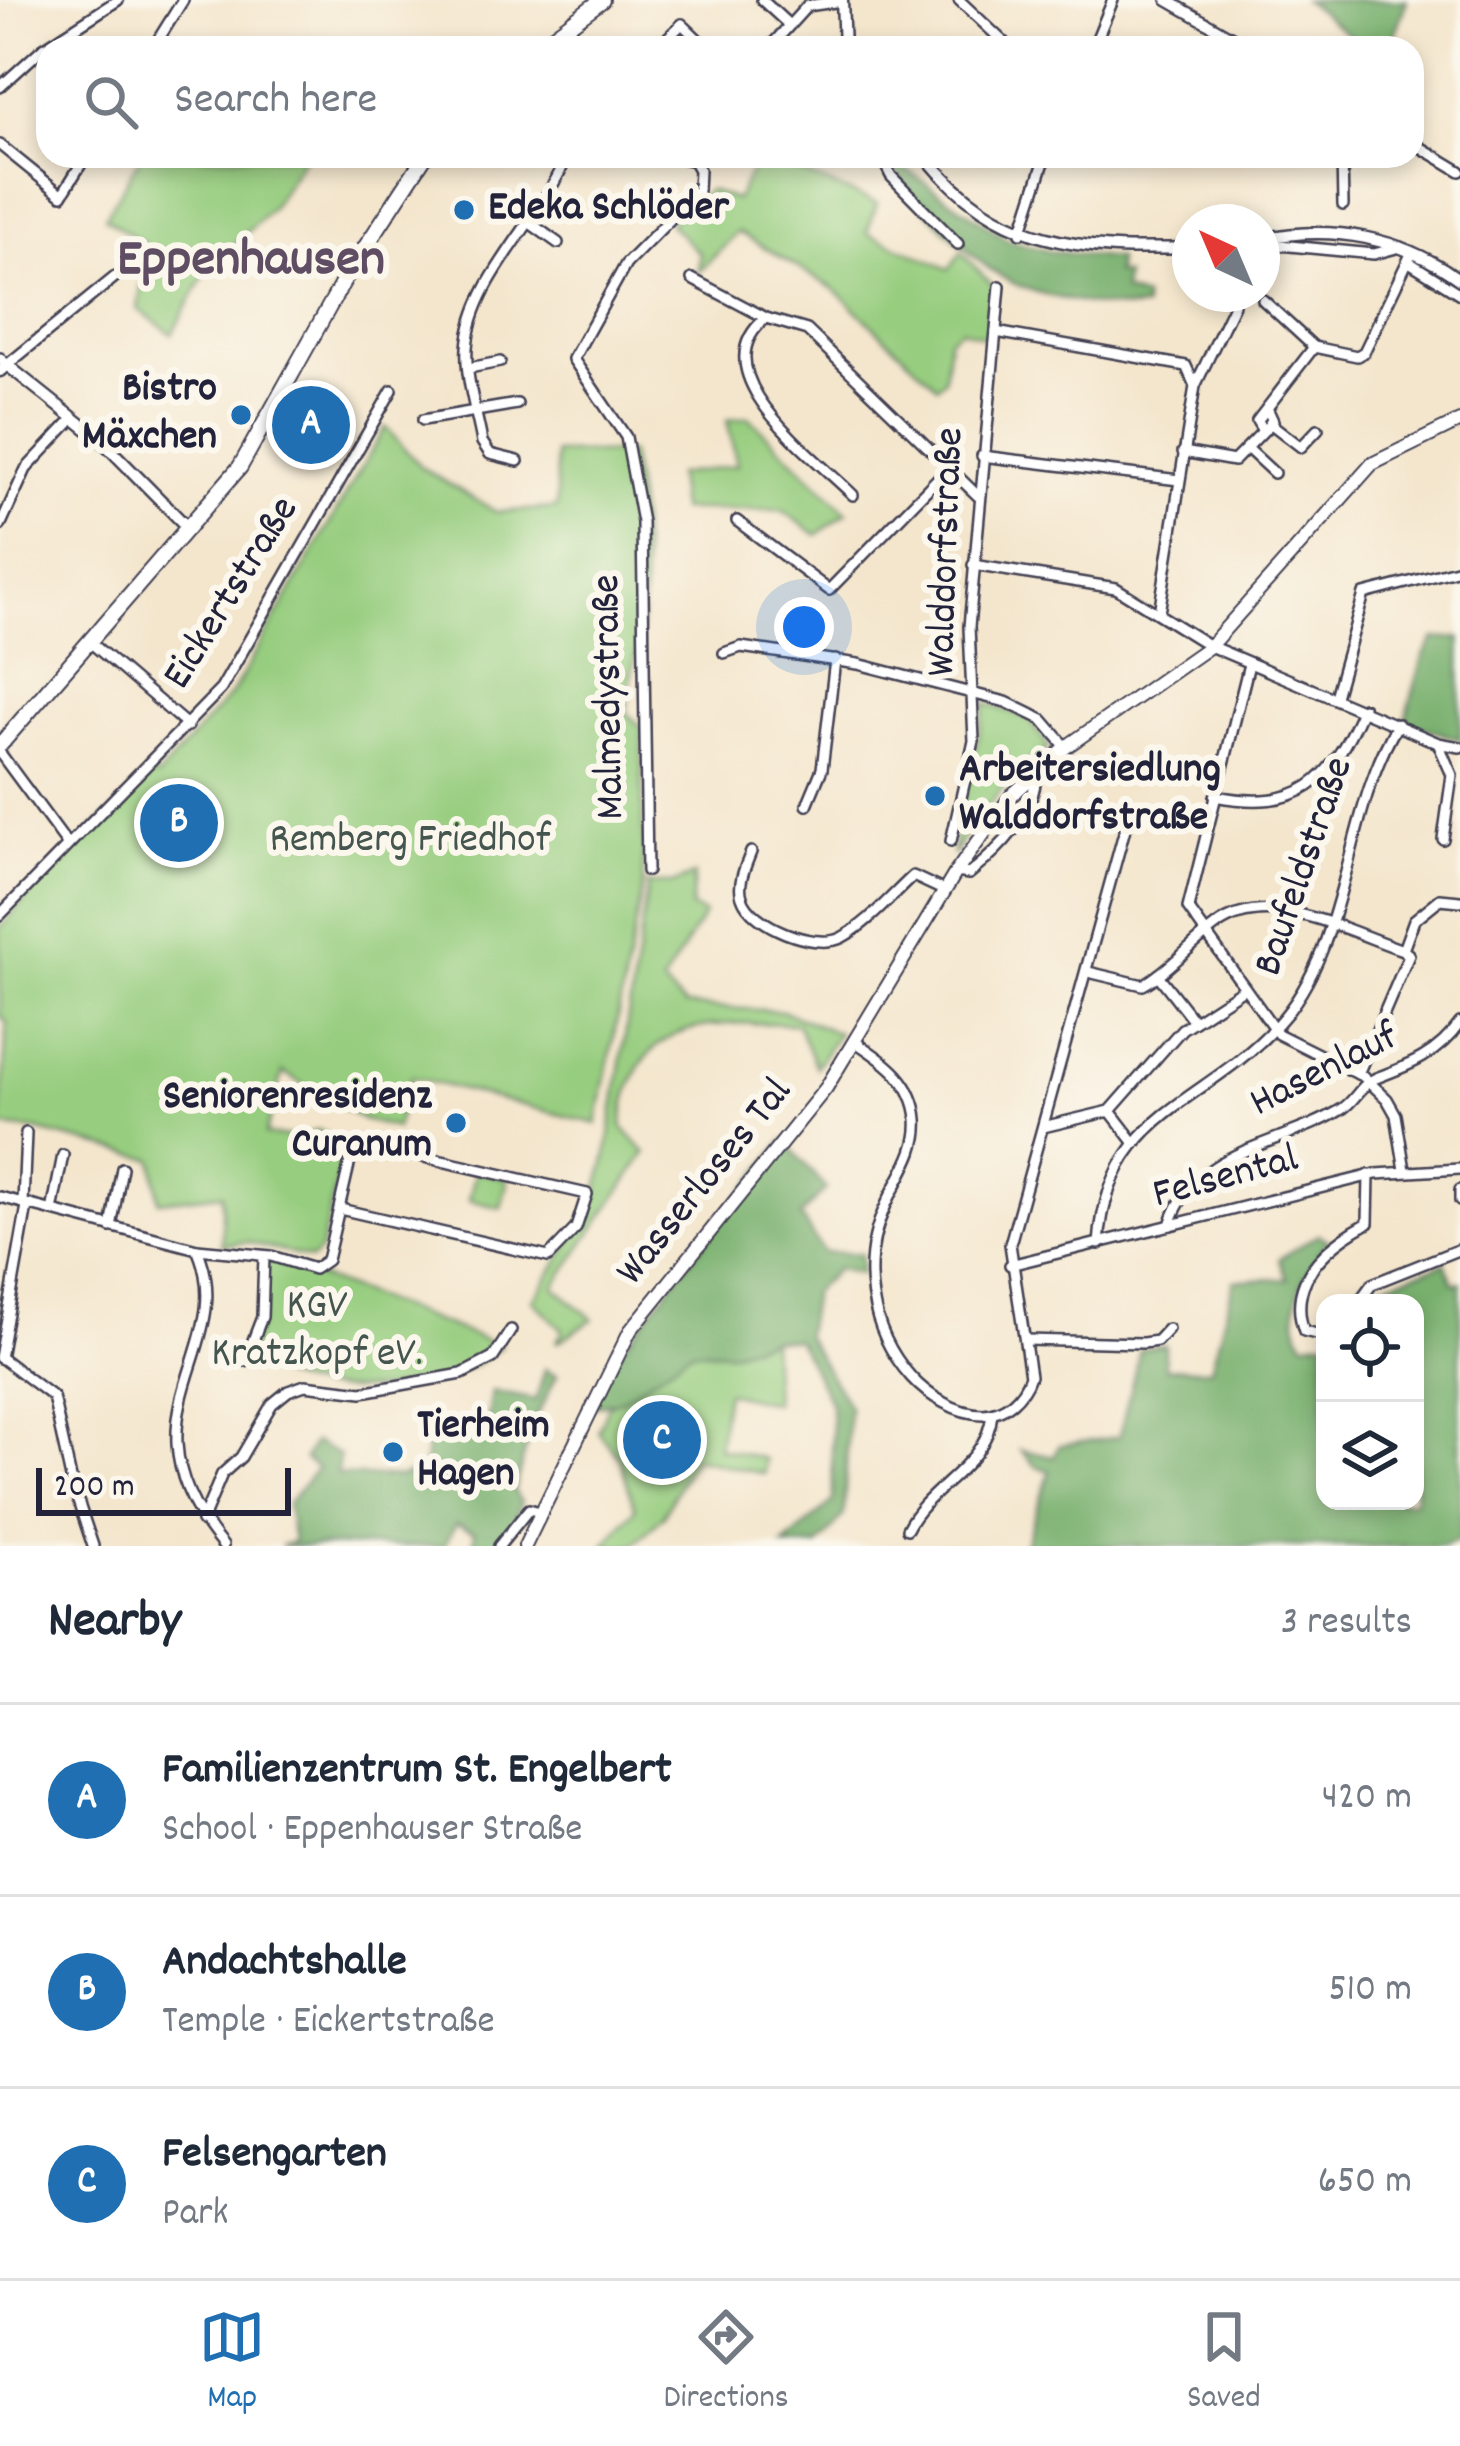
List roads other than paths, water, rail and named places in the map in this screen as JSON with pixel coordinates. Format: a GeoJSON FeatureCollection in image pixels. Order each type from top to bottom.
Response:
{"type":"FeatureCollection","features":[{"type":"Feature","properties":{"kind":"main road"},"geometry":{"type":"LineString","coordinates":[[553,36],[602,0]]}},
{"type":"Feature","properties":{"kind":"main road"},"geometry":{"type":"LineString","coordinates":[[0,749],[189,529],[262,434],[340,286],[417,168]]}},
{"type":"Feature","properties":{"kind":"main road","name":"Wasserloses Tal"},"geometry":{"type":"LineString","coordinates":[[525,1546],[630,1331],[857,1043],[956,872],[1036,770],[1210,646],[1351,483],[1393,452],[1460,422]]}},
{"type":"Feature","properties":{"kind":"street"},"geometry":{"type":"LineString","coordinates":[[62,36],[118,0]]}},
{"type":"Feature","properties":{"kind":"street"},"geometry":{"type":"LineString","coordinates":[[160,36],[183,0]]}},
{"type":"Feature","properties":{"kind":"street"},"geometry":{"type":"LineString","coordinates":[[762,0],[788,24]]}},
{"type":"Feature","properties":{"kind":"street"},"geometry":{"type":"LineString","coordinates":[[778,36],[818,0],[842,0],[844,36]]}},
{"type":"Feature","properties":{"kind":"street"},"geometry":{"type":"LineString","coordinates":[[958,0],[997,36]]}},
{"type":"Feature","properties":{"kind":"street"},"geometry":{"type":"LineString","coordinates":[[1098,36],[1113,0]]}},
{"type":"Feature","properties":{"kind":"street"},"geometry":{"type":"LineString","coordinates":[[1167,0],[1230,36]]}},
{"type":"Feature","properties":{"kind":"street"},"geometry":{"type":"LineString","coordinates":[[670,36],[682,24],[694,36]]}},
{"type":"Feature","properties":{"kind":"street"},"geometry":{"type":"LineString","coordinates":[[0,87],[36,54]]}},
{"type":"Feature","properties":{"kind":"street"},"geometry":{"type":"LineString","coordinates":[[0,145],[62,195],[79,168]]}},
{"type":"Feature","properties":{"kind":"street"},"geometry":{"type":"LineString","coordinates":[[1424,149],[1460,171]]}},
{"type":"Feature","properties":{"kind":"street"},"geometry":{"type":"LineString","coordinates":[[518,460],[490,454],[476,411],[467,342],[477,314],[560,168]]}},
{"type":"Feature","properties":{"kind":"street","name":"Malmedystraße"},"geometry":{"type":"LineString","coordinates":[[647,871],[642,522],[626,437],[577,370],[573,354],[626,264],[698,190],[698,168]]}},
{"type":"Feature","properties":{"kind":"street"},"geometry":{"type":"LineString","coordinates":[[887,168],[958,244]]}},
{"type":"Feature","properties":{"kind":"street"},"geometry":{"type":"LineString","coordinates":[[936,168],[971,206],[1021,233],[1114,248],[1172,248]]}},
{"type":"Feature","properties":{"kind":"street"},"geometry":{"type":"LineString","coordinates":[[1021,233],[1041,168]]}},
{"type":"Feature","properties":{"kind":"street"},"geometry":{"type":"LineString","coordinates":[[1342,168],[1343,205]]}},
{"type":"Feature","properties":{"kind":"street"},"geometry":{"type":"LineString","coordinates":[[530,223],[558,243]]}},
{"type":"Feature","properties":{"kind":"street"},"geometry":{"type":"LineString","coordinates":[[1280,237],[1327,232],[1407,254],[1460,280]]}},
{"type":"Feature","properties":{"kind":"street"},"geometry":{"type":"LineString","coordinates":[[1407,254],[1460,294]]}},
{"type":"Feature","properties":{"kind":"street"},"geometry":{"type":"LineString","coordinates":[[1276,312],[1314,347],[1357,356],[1364,352],[1407,254]]}},
{"type":"Feature","properties":{"kind":"street"},"geometry":{"type":"LineString","coordinates":[[115,277],[2,365],[73,418],[189,529]]}},
{"type":"Feature","properties":{"kind":"street"},"geometry":{"type":"LineString","coordinates":[[692,280],[766,318],[807,330],[946,470],[978,496]]}},
{"type":"Feature","properties":{"kind":"street","name":"Walddorfstraße"},"geometry":{"type":"LineString","coordinates":[[951,841],[961,820],[974,741],[969,627],[1000,286]]}},
{"type":"Feature","properties":{"kind":"street"},"geometry":{"type":"LineString","coordinates":[[1159,613],[1195,386],[1231,312]]}},
{"type":"Feature","properties":{"kind":"street"},"geometry":{"type":"LineString","coordinates":[[766,318],[742,343],[740,355],[754,396],[854,496]]}},
{"type":"Feature","properties":{"kind":"street"},"geometry":{"type":"LineString","coordinates":[[996,332],[1177,360],[1186,366],[1195,386]]}},
{"type":"Feature","properties":{"kind":"street"},"geometry":{"type":"LineString","coordinates":[[1314,347],[1257,421],[1301,447],[1318,428]]}},
{"type":"Feature","properties":{"kind":"street"},"geometry":{"type":"LineString","coordinates":[[469,368],[500,362]]}},
{"type":"Feature","properties":{"kind":"street","name":"Eickertstraße"},"geometry":{"type":"LineString","coordinates":[[0,915],[188,727],[247,647],[392,390]]}},
{"type":"Feature","properties":{"kind":"street"},"geometry":{"type":"LineString","coordinates":[[422,420],[518,404]]}},
{"type":"Feature","properties":{"kind":"street"},"geometry":{"type":"LineString","coordinates":[[0,526],[26,469],[73,418]]}},
{"type":"Feature","properties":{"kind":"street"},"geometry":{"type":"LineString","coordinates":[[1183,452],[1230,462],[1267,427]]}},
{"type":"Feature","properties":{"kind":"street"},"geometry":{"type":"LineString","coordinates":[[1248,449],[1274,473]]}},
{"type":"Feature","properties":{"kind":"street"},"geometry":{"type":"LineString","coordinates":[[982,456],[1179,480]]}},
{"type":"Feature","properties":{"kind":"street"},"geometry":{"type":"LineString","coordinates":[[737,521],[829,590],[946,470]]}},
{"type":"Feature","properties":{"kind":"street"},"geometry":{"type":"LineString","coordinates":[[973,565],[1098,583],[1249,664],[1438,743],[1460,746]]}},
{"type":"Feature","properties":{"kind":"street"},"geometry":{"type":"LineString","coordinates":[[1335,698],[1364,594],[1460,569]]}},
{"type":"Feature","properties":{"kind":"street"},"geometry":{"type":"LineString","coordinates":[[805,656],[812,621]]}},
{"type":"Feature","properties":{"kind":"street"},"geometry":{"type":"LineString","coordinates":[[89,643],[188,727]]}},
{"type":"Feature","properties":{"kind":"street"},"geometry":{"type":"LineString","coordinates":[[724,653],[741,647],[805,656],[975,694],[1029,711],[1066,747]]}},
{"type":"Feature","properties":{"kind":"street"},"geometry":{"type":"LineString","coordinates":[[807,805],[822,769],[835,661]]}},
{"type":"Feature","properties":{"kind":"street"},"geometry":{"type":"LineString","coordinates":[[1249,664],[1187,902],[1205,935],[1275,1029],[1288,1041],[1370,1082],[1396,1114],[1406,1170]]}},
{"type":"Feature","properties":{"kind":"street"},"geometry":{"type":"LineString","coordinates":[[1215,796],[1255,804],[1285,798],[1320,781],[1342,755],[1363,708]]}},
{"type":"Feature","properties":{"kind":"street","name":"Baufeldstraße"},"geometry":{"type":"LineString","coordinates":[[1099,1244],[1116,1171],[1134,1142],[1275,1029],[1308,985],[1370,780],[1398,724]]}},
{"type":"Feature","properties":{"kind":"street"},"geometry":{"type":"LineString","coordinates":[[1438,743],[1452,775],[1443,839]]}},
{"type":"Feature","properties":{"kind":"street"},"geometry":{"type":"LineString","coordinates":[[0,749],[67,844]]}},
{"type":"Feature","properties":{"kind":"street","name":"Wasserloses Tal"},"geometry":{"type":"LineString","coordinates":[[956,872],[970,874],[1008,837],[1036,791],[1036,770]]}},
{"type":"Feature","properties":{"kind":"street"},"geometry":{"type":"LineString","coordinates":[[857,1043],[900,1077],[917,1119],[911,1154],[886,1205],[872,1252],[879,1322],[901,1365],[925,1390],[965,1412],[992,1413],[1015,1400],[1027,1385],[1026,1340],[1010,1244],[1128,818]]}},
{"type":"Feature","properties":{"kind":"street"},"geometry":{"type":"LineString","coordinates":[[751,852],[741,885],[747,906],[764,920],[821,942],[843,937],[914,876],[945,891]]}},
{"type":"Feature","properties":{"kind":"street","name":"Hasenlauf"},"geometry":{"type":"LineString","coordinates":[[1358,1074],[1409,955],[1403,950],[1421,912],[1440,899],[1460,901]]}},
{"type":"Feature","properties":{"kind":"street"},"geometry":{"type":"LineString","coordinates":[[1088,972],[1143,985],[1235,915],[1279,910],[1403,950]]}},
{"type":"Feature","properties":{"kind":"street"},"geometry":{"type":"LineString","coordinates":[[1158,975],[1194,1021]]}},
{"type":"Feature","properties":{"kind":"street"},"geometry":{"type":"LineString","coordinates":[[1042,1127],[1110,1112],[1194,1021],[1245,988]]}},
{"type":"Feature","properties":{"kind":"street","name":"Hasenlauf"},"geometry":{"type":"LineString","coordinates":[[1170,1225],[1177,1203],[1196,1180],[1228,1158],[1336,1112],[1370,1082],[1427,1057],[1460,1023]]}},
{"type":"Feature","properties":{"kind":"street"},"geometry":{"type":"LineString","coordinates":[[1110,1112],[1134,1142]]}},
{"type":"Feature","properties":{"kind":"street"},"geometry":{"type":"LineString","coordinates":[[26,1133],[25,1204],[0,1357],[31,1375],[52,1397],[72,1484],[93,1546]]}},
{"type":"Feature","properties":{"kind":"street"},"geometry":{"type":"LineString","coordinates":[[0,1197],[197,1249],[322,1267],[353,1148],[365,1141],[587,1194],[575,1228],[548,1257],[340,1208]]}},
{"type":"Feature","properties":{"kind":"street"},"geometry":{"type":"LineString","coordinates":[[52,1211],[63,1155]]}},
{"type":"Feature","properties":{"kind":"street"},"geometry":{"type":"LineString","coordinates":[[111,1226],[122,1168]]}},
{"type":"Feature","properties":{"kind":"street","name":"Felsental"},"geometry":{"type":"LineString","coordinates":[[1010,1265],[1369,1175],[1460,1169]]}},
{"type":"Feature","properties":{"kind":"street"},"geometry":{"type":"LineString","coordinates":[[1316,1334],[1304,1331],[1300,1297],[1325,1250],[1368,1223],[1369,1175]]}},
{"type":"Feature","properties":{"kind":"street"},"geometry":{"type":"LineString","coordinates":[[1460,1190],[1460,1201]]}},
{"type":"Feature","properties":{"kind":"street"},"geometry":{"type":"LineString","coordinates":[[197,1249],[207,1271],[203,1313],[175,1425],[184,1492],[223,1546]]}},
{"type":"Feature","properties":{"kind":"street"},"geometry":{"type":"LineString","coordinates":[[1365,1294],[1372,1284],[1460,1250]]}},
{"type":"Feature","properties":{"kind":"street"},"geometry":{"type":"LineString","coordinates":[[244,1361],[262,1317],[264,1256]]}},
{"type":"Feature","properties":{"kind":"street"},"geometry":{"type":"LineString","coordinates":[[1026,1340],[1143,1343],[1157,1341],[1168,1329]]}},
{"type":"Feature","properties":{"kind":"street"},"geometry":{"type":"LineString","coordinates":[[202,1521],[222,1474],[241,1456],[272,1404],[287,1391],[305,1385],[362,1392],[463,1374],[493,1358],[511,1330]]}},
{"type":"Feature","properties":{"kind":"street"},"geometry":{"type":"LineString","coordinates":[[907,1528],[916,1512],[976,1455],[986,1441],[992,1413]]}},
{"type":"Feature","properties":{"kind":"street"},"geometry":{"type":"LineString","coordinates":[[219,1461],[222,1474]]}},
{"type":"Feature","properties":{"kind":"street"},"geometry":{"type":"LineString","coordinates":[[500,1546],[522,1514],[529,1509],[540,1511]]}},
{"type":"Feature","properties":{"kind":"place","name":"Edeka Schlöder"},"geometry":{"type":"Point","coordinates":[464,210]}},
{"type":"Feature","properties":{"kind":"place","name":"Bistro Mäxchen"},"geometry":{"type":"Point","coordinates":[241,415]}},
{"type":"Feature","properties":{"kind":"place","name":"Familienzentrum St. Engelbert"},"geometry":{"type":"Point","coordinates":[311,425]}},
{"type":"Feature","properties":{"kind":"place","name":"Arbeitersiedlung Walddorfstraße"},"geometry":{"type":"Point","coordinates":[935,796]}},
{"type":"Feature","properties":{"kind":"place","name":"Andachtshalle"},"geometry":{"type":"Point","coordinates":[179,823]}},
{"type":"Feature","properties":{"kind":"place","name":"Seniorenresidenz Curanum"},"geometry":{"type":"Point","coordinates":[456,1123]}},
{"type":"Feature","properties":{"kind":"place","name":"Felsengarten"},"geometry":{"type":"Point","coordinates":[662,1440]}},
{"type":"Feature","properties":{"kind":"place","name":"Tierheim Hagen"},"geometry":{"type":"Point","coordinates":[393,1452]}},
{"type":"Feature","properties":{"kind":"district","name":"Eppenhausen"},"geometry":{"type":"Point","coordinates":[251,262]}},
{"type":"Feature","properties":{"kind":"park label","name":"Remberg Friedhof"},"geometry":{"type":"Point","coordinates":[410,842]}},
{"type":"Feature","properties":{"kind":"park label","name":"KGV Kratzkopf eV."},"geometry":{"type":"Point","coordinates":[317,1332]}}]}
